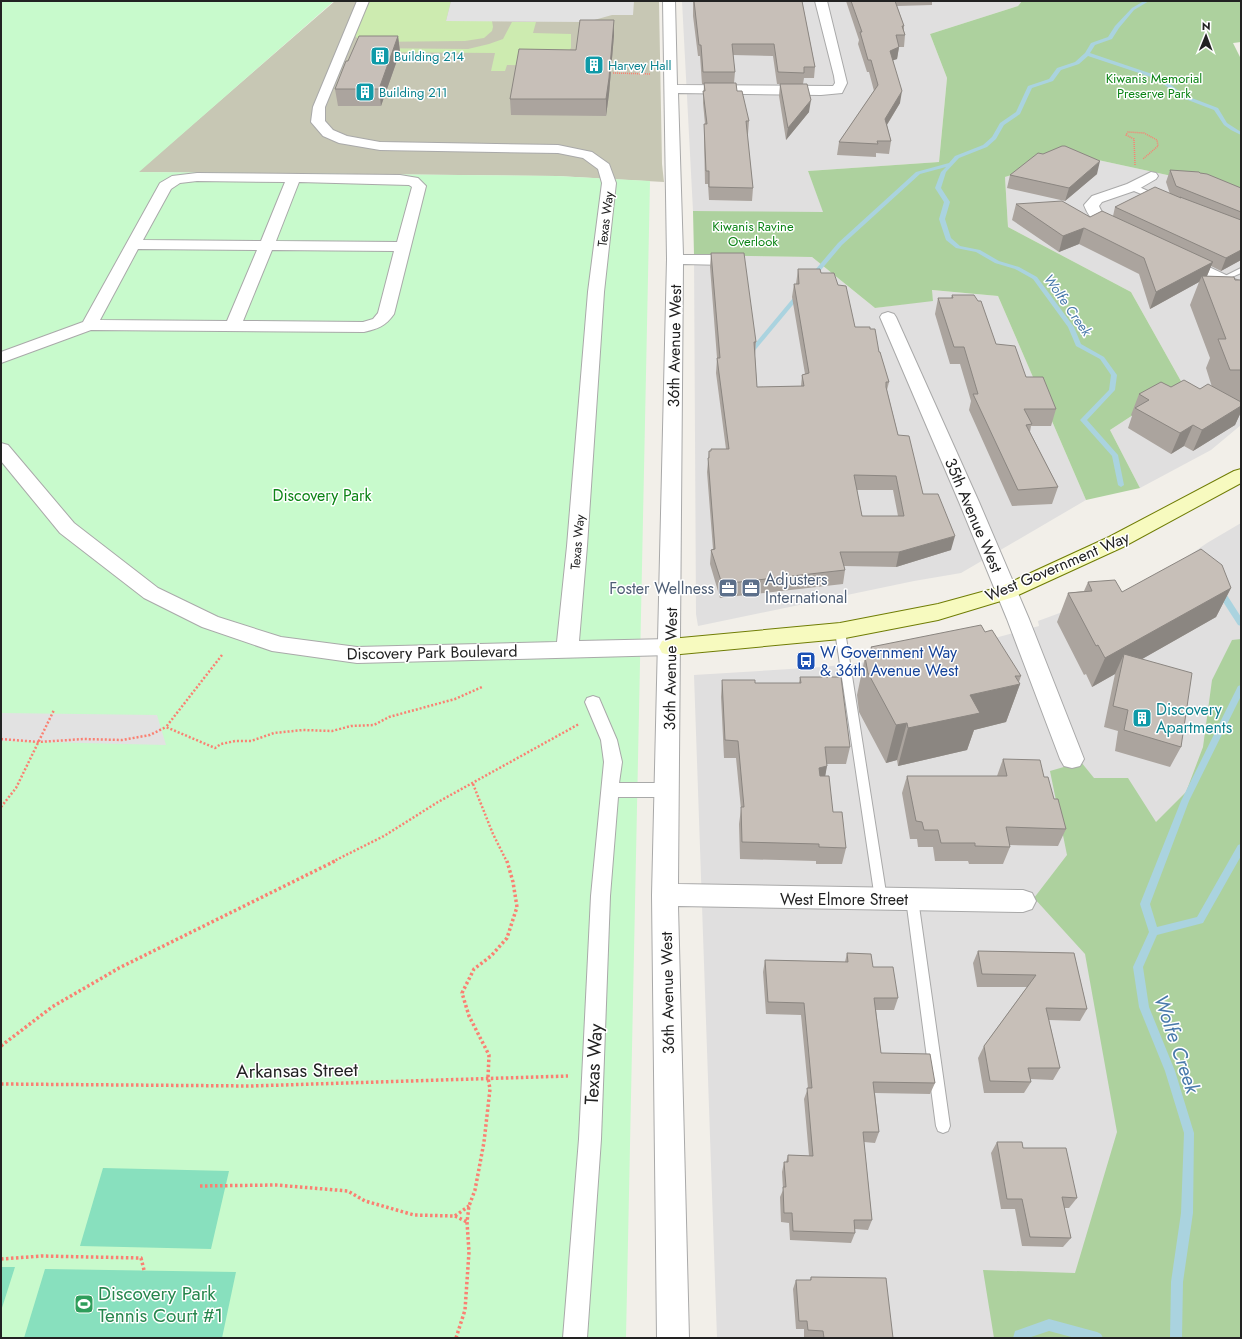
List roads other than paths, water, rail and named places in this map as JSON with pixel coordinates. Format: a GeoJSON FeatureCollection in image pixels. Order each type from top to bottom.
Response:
{"type":"FeatureCollection","features":[{"type":"Feature","properties":{"kind":"main road","name":"West Government Way"},"geometry":{"type":"LineString","coordinates":[[670,647],[840,631],[938,612],[1007,592],[1116,542],[1241,475]]}},
{"type":"Feature","properties":{"kind":"street","name":"Texas Way"},"geometry":{"type":"LineString","coordinates":[[363,1],[319,107],[318,122],[328,133],[344,140],[380,146],[558,149],[587,155],[604,167],[609,183],[596,292],[577,546],[567,650]]}},
{"type":"Feature","properties":{"kind":"street","name":"36th Avenue West"},"geometry":{"type":"LineString","coordinates":[[669,1],[675,259],[668,790],[665,896],[674,1338]]}},
{"type":"Feature","properties":{"kind":"street"},"geometry":{"type":"LineString","coordinates":[[670,89],[821,92],[838,90],[841,83],[840,76],[821,1]]}},
{"type":"Feature","properties":{"kind":"street"},"geometry":{"type":"LineString","coordinates":[[1130,236],[1102,222],[1094,214],[1091,204],[1097,199],[1132,187],[1151,176]]}},
{"type":"Feature","properties":{"kind":"street"},"geometry":{"type":"LineString","coordinates":[[1,358],[89,325],[364,327],[379,322],[386,314],[418,186],[413,181],[400,179],[196,177],[177,179],[165,186],[89,325]]}},
{"type":"Feature","properties":{"kind":"street"},"geometry":{"type":"LineString","coordinates":[[233,326],[294,178]]}},
{"type":"Feature","properties":{"kind":"street"},"geometry":{"type":"LineString","coordinates":[[133,244],[403,247]]}},
{"type":"Feature","properties":{"kind":"street"},"geometry":{"type":"LineString","coordinates":[[1166,252],[1241,288]]}},
{"type":"Feature","properties":{"kind":"street"},"geometry":{"type":"LineString","coordinates":[[675,259],[725,260]]}},
{"type":"Feature","properties":{"kind":"street","name":"35th Avenue West"},"geometry":{"type":"LineString","coordinates":[[888,317],[1007,592],[1072,759]]}},
{"type":"Feature","properties":{"kind":"street","name":"Discovery Park Boulevard"},"geometry":{"type":"LineString","coordinates":[[1,448],[67,528],[151,593],[210,622],[280,645],[357,655],[670,647]]}},
{"type":"Feature","properties":{"kind":"street","name":"Texas Way"},"geometry":{"type":"LineString","coordinates":[[575,1338],[593,1075],[598,934],[606,825],[613,762],[609,740],[595,707]]}},
{"type":"Feature","properties":{"kind":"street"},"geometry":{"type":"LineString","coordinates":[[610,790],[668,790]]}},
{"type":"Feature","properties":{"kind":"street","name":"West Elmore Street"},"geometry":{"type":"LineString","coordinates":[[665,896],[1023,901]]}},
{"type":"Feature","properties":{"kind":"lane"},"geometry":{"type":"LineString","coordinates":[[1132,187],[1169,202]]}},
{"type":"Feature","properties":{"kind":"lane"},"geometry":{"type":"LineString","coordinates":[[1223,279],[1241,270]]}},
{"type":"Feature","properties":{"kind":"lane"},"geometry":{"type":"LineString","coordinates":[[840,631],[881,899]]}},
{"type":"Feature","properties":{"kind":"lane"},"geometry":{"type":"LineString","coordinates":[[912,899],[942,1126]]}},
{"type":"Feature","properties":{"kind":"waterway","name":"Wolfe Creek"},"geometry":{"type":"LineString","coordinates":[[1087,54],[1093,44],[1110,38],[1117,27],[1133,9],[1147,1]]}},
{"type":"Feature","properties":{"kind":"waterway"},"geometry":{"type":"LineString","coordinates":[[1087,54],[1159,78],[1182,96],[1216,109],[1220,118],[1232,129],[1241,134]]}},
{"type":"Feature","properties":{"kind":"waterway","name":"Wolfe Creek"},"geometry":{"type":"LineString","coordinates":[[1087,54],[1077,63],[1059,69],[1051,80],[1030,87],[1018,113],[1002,124],[994,138],[985,146],[957,157],[944,172],[938,188],[947,202],[942,219],[948,239],[958,247],[978,251],[997,262],[1017,268],[1035,278],[1071,327],[1078,345],[1102,358],[1114,375],[1112,390],[1083,420],[1115,455],[1121,485]]}},
{"type":"Feature","properties":{"kind":"waterway"},"geometry":{"type":"LineString","coordinates":[[813,276],[840,244],[918,173],[950,164]]}},
{"type":"Feature","properties":{"kind":"waterway"},"geometry":{"type":"LineString","coordinates":[[750,353],[800,293]]}},
{"type":"Feature","properties":{"kind":"waterway","name":"Wolfe Creek"},"geometry":{"type":"LineString","coordinates":[[1222,594],[1241,623]]}},
{"type":"Feature","properties":{"kind":"waterway","name":"Wolfe Creek"},"geometry":{"type":"LineString","coordinates":[[1154,932],[1145,904],[1185,801],[1241,688]]}},
{"type":"Feature","properties":{"kind":"waterway"},"geometry":{"type":"LineString","coordinates":[[1154,932],[1200,920],[1241,848]]}},
{"type":"Feature","properties":{"kind":"waterway","name":"Wolfe Creek"},"geometry":{"type":"LineString","coordinates":[[1154,932],[1138,967],[1144,1007],[1170,1071],[1189,1133],[1187,1213],[1177,1282],[1176,1338]]}},
{"type":"Feature","properties":{"kind":"waterway","name":"Wolfe Creek"},"geometry":{"type":"LineString","coordinates":[[1019,1338],[1019,1335],[1049,1325],[1097,1338]]}},
{"type":"Feature","properties":{"kind":"place","name":"Building 214"},"geometry":{"type":"Point","coordinates":[380,56]}},
{"type":"Feature","properties":{"kind":"place","name":"Harvey Hall"},"geometry":{"type":"Point","coordinates":[594,65]}},
{"type":"Feature","properties":{"kind":"place","name":"Building 211"},"geometry":{"type":"Point","coordinates":[365,92]}},
{"type":"Feature","properties":{"kind":"place","name":"Foster Wellness"},"geometry":{"type":"Point","coordinates":[728,588]}},
{"type":"Feature","properties":{"kind":"place","name":"Adjusters International"},"geometry":{"type":"Point","coordinates":[751,588]}},
{"type":"Feature","properties":{"kind":"place","name":"W Government Way & 36th Avenue West"},"geometry":{"type":"Point","coordinates":[806,661]}},
{"type":"Feature","properties":{"kind":"place","name":"Discovery Apartments"},"geometry":{"type":"Point","coordinates":[1142,718]}},
{"type":"Feature","properties":{"kind":"place","name":"Discovery Park Tennis Court #1"},"geometry":{"type":"Point","coordinates":[84,1304]}},
{"type":"Feature","properties":{"kind":"park label","name":"Kiwanis Memorial Preserve Park"},"geometry":{"type":"Point","coordinates":[1154,86]}},
{"type":"Feature","properties":{"kind":"park label","name":"Kiwanis Ravine Overlook"},"geometry":{"type":"Point","coordinates":[753,234]}},
{"type":"Feature","properties":{"kind":"park label","name":"Discovery Park"},"geometry":{"type":"Point","coordinates":[322,495]}}]}
